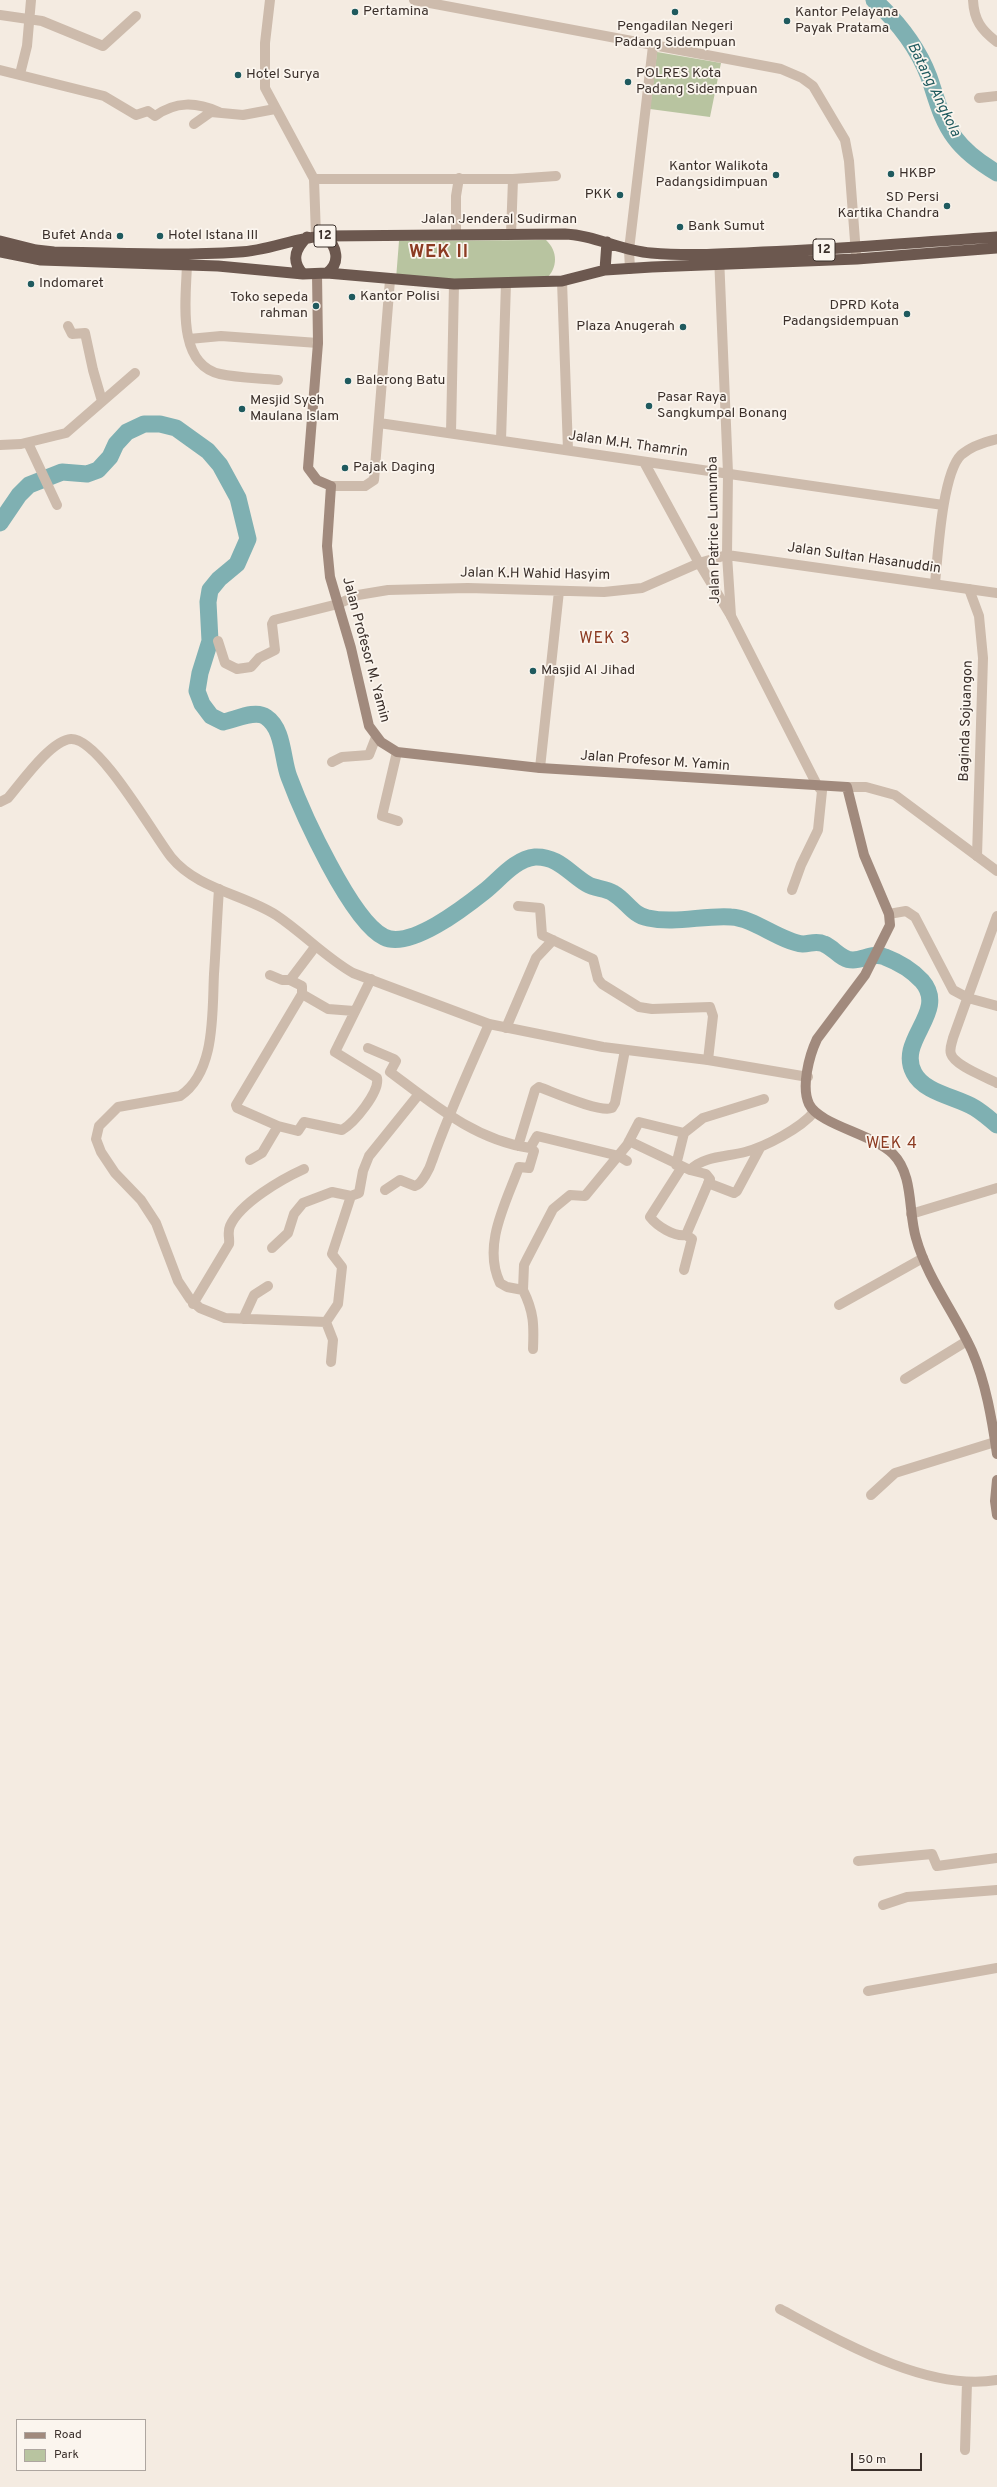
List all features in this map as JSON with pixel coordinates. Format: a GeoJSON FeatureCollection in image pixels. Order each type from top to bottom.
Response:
{"type":"FeatureCollection","features":[{"type":"Feature","properties":{"kind":"highway","name":"Jalan Jenderal Sudirman"},"geometry":{"type":"LineString","coordinates":[[0,241],[36,250],[54,252],[211,253],[246,252],[316,236],[577,235],[607,242],[629,250],[720,260]]}},
{"type":"Feature","properties":{"kind":"highway"},"geometry":{"type":"LineString","coordinates":[[303,274],[298,268],[295,256],[298,247],[316,236],[334,247],[336,256],[335,266],[322,274]]}},
{"type":"Feature","properties":{"kind":"highway","name":"Jalan Jenderal Sudirman"},"geometry":{"type":"LineString","coordinates":[[856,254],[997,237]]}},
{"type":"Feature","properties":{"kind":"highway"},"geometry":{"type":"LineString","coordinates":[[605,270],[607,242]]}},
{"type":"Feature","properties":{"kind":"highway","name":"Jalan Jenderal Sudirman"},"geometry":{"type":"LineString","coordinates":[[0,252],[41,260],[187,264],[303,274],[322,274],[454,284],[562,281],[605,270],[720,260],[997,248]]}},
{"type":"Feature","properties":{"kind":"main road"},"geometry":{"type":"LineString","coordinates":[[322,274],[308,468],[317,480],[332,486]]}},
{"type":"Feature","properties":{"kind":"main road","name":"Jalan Profesor M. Yamin"},"geometry":{"type":"LineString","coordinates":[[332,486],[327,560],[351,648],[366,720],[376,737],[397,752],[540,768],[847,787]]}},
{"type":"Feature","properties":{"kind":"main road"},"geometry":{"type":"LineString","coordinates":[[847,787],[864,855],[889,914],[890,928],[865,976],[817,1039],[812,1050],[808,1077],[807,1099],[814,1112],[824,1119],[862,1134],[893,1154],[905,1175],[915,1237],[923,1258],[967,1340],[976,1360],[994,1415],[997,1454]]}},
{"type":"Feature","properties":{"kind":"main road"},"geometry":{"type":"LineString","coordinates":[[997,1480],[995,1501],[997,1515]]}},
{"type":"Feature","properties":{"kind":"street"},"geometry":{"type":"LineString","coordinates":[[20,74],[27,46],[31,0]]}},
{"type":"Feature","properties":{"kind":"street"},"geometry":{"type":"LineString","coordinates":[[270,0],[265,42],[264,80],[275,108],[314,179],[316,236]]}},
{"type":"Feature","properties":{"kind":"street"},"geometry":{"type":"LineString","coordinates":[[414,0],[781,69],[809,82],[842,133],[848,147],[856,254]]}},
{"type":"Feature","properties":{"kind":"street"},"geometry":{"type":"LineString","coordinates":[[973,0],[973,11],[979,26],[997,42]]}},
{"type":"Feature","properties":{"kind":"street"},"geometry":{"type":"LineString","coordinates":[[0,15],[30,18],[103,46],[136,16]]}},
{"type":"Feature","properties":{"kind":"street"},"geometry":{"type":"LineString","coordinates":[[630,269],[629,250],[653,46]]}},
{"type":"Feature","properties":{"kind":"street"},"geometry":{"type":"LineString","coordinates":[[0,70],[104,96],[136,114],[148,111],[155,116],[179,104],[199,104],[219,112],[243,115],[275,108]]}},
{"type":"Feature","properties":{"kind":"street"},"geometry":{"type":"LineString","coordinates":[[979,98],[997,96]]}},
{"type":"Feature","properties":{"kind":"street"},"geometry":{"type":"LineString","coordinates":[[194,124],[208,114],[219,112]]}},
{"type":"Feature","properties":{"kind":"street"},"geometry":{"type":"LineString","coordinates":[[314,179],[513,179],[556,176]]}},
{"type":"Feature","properties":{"kind":"street"},"geometry":{"type":"LineString","coordinates":[[456,235],[456,196],[459,178]]}},
{"type":"Feature","properties":{"kind":"street"},"geometry":{"type":"LineString","coordinates":[[512,235],[513,179]]}},
{"type":"Feature","properties":{"kind":"street","name":"Jalan Patrice Lumumba"},"geometry":{"type":"LineString","coordinates":[[720,260],[728,473],[727,554],[731,616],[817,785],[822,791],[819,826],[800,865],[792,890]]}},
{"type":"Feature","properties":{"kind":"street"},"geometry":{"type":"LineString","coordinates":[[187,264],[186,310],[189,339],[195,358],[211,371],[220,374],[278,380]]}},
{"type":"Feature","properties":{"kind":"street"},"geometry":{"type":"LineString","coordinates":[[332,486],[366,486],[372,482],[375,471],[390,280]]}},
{"type":"Feature","properties":{"kind":"street"},"geometry":{"type":"LineString","coordinates":[[562,281],[568,450]]}},
{"type":"Feature","properties":{"kind":"street"},"geometry":{"type":"LineString","coordinates":[[501,440],[506,283]]}},
{"type":"Feature","properties":{"kind":"street"},"geometry":{"type":"LineString","coordinates":[[451,433],[454,284]]}},
{"type":"Feature","properties":{"kind":"street"},"geometry":{"type":"LineString","coordinates":[[68,326],[72,334],[85,333],[93,370],[102,401]]}},
{"type":"Feature","properties":{"kind":"street"},"geometry":{"type":"LineString","coordinates":[[189,339],[221,336],[318,343]]}},
{"type":"Feature","properties":{"kind":"street"},"geometry":{"type":"LineString","coordinates":[[0,446],[28,442],[66,433],[95,410],[102,401],[136,373]]}},
{"type":"Feature","properties":{"kind":"street","name":"Jalan M.H. Thamrin"},"geometry":{"type":"LineString","coordinates":[[379,422],[943,505]]}},
{"type":"Feature","properties":{"kind":"street"},"geometry":{"type":"LineString","coordinates":[[935,583],[943,505],[957,460],[976,445],[997,439]]}},
{"type":"Feature","properties":{"kind":"street"},"geometry":{"type":"LineString","coordinates":[[28,442],[37,465],[57,506]]}},
{"type":"Feature","properties":{"kind":"street"},"geometry":{"type":"LineString","coordinates":[[644,462],[699,563],[731,616]]}},
{"type":"Feature","properties":{"kind":"street","name":"Jalan K.H Wahid Hasyim"},"geometry":{"type":"LineString","coordinates":[[218,641],[224,660],[228,666],[237,669],[251,667],[259,658],[275,650],[272,624],[274,620],[338,604],[373,591],[414,588],[604,592],[642,588],[699,563],[727,554]]}},
{"type":"Feature","properties":{"kind":"street","name":"Jalan Sultan Hasanuddin"},"geometry":{"type":"LineString","coordinates":[[727,554],[997,592]]}},
{"type":"Feature","properties":{"kind":"street","name":"Baginda Sojuangon"},"geometry":{"type":"LineString","coordinates":[[969,589],[979,616],[983,658],[976,856]]}},
{"type":"Feature","properties":{"kind":"street"},"geometry":{"type":"LineString","coordinates":[[540,768],[559,591]]}},
{"type":"Feature","properties":{"kind":"street"},"geometry":{"type":"LineString","coordinates":[[332,762],[342,757],[369,755],[376,737]]}},
{"type":"Feature","properties":{"kind":"street"},"geometry":{"type":"LineString","coordinates":[[0,802],[8,798],[45,755],[60,742],[71,739],[81,742],[93,751],[111,771],[173,858],[188,872],[219,889],[275,914],[335,963],[371,979],[488,1024],[625,1050],[708,1060],[808,1077]]}},
{"type":"Feature","properties":{"kind":"street"},"geometry":{"type":"LineString","coordinates":[[397,752],[382,816],[398,821]]}},
{"type":"Feature","properties":{"kind":"street"},"geometry":{"type":"LineString","coordinates":[[847,787],[866,787],[895,795],[997,871]]}},
{"type":"Feature","properties":{"kind":"street"},"geometry":{"type":"LineString","coordinates":[[219,889],[214,1018],[203,1068],[188,1091],[180,1096],[118,1107],[99,1126],[96,1139],[101,1152],[115,1173],[141,1200],[156,1223],[178,1281],[193,1304],[226,1318],[326,1322]]}},
{"type":"Feature","properties":{"kind":"street"},"geometry":{"type":"LineString","coordinates":[[518,906],[540,908],[542,934],[593,959],[598,979],[602,984],[639,1007],[652,1009],[710,1007],[713,1016],[708,1060]]}},
{"type":"Feature","properties":{"kind":"street"},"geometry":{"type":"LineString","coordinates":[[889,914],[906,911],[915,917],[949,985],[968,998],[997,1006]]}},
{"type":"Feature","properties":{"kind":"street"},"geometry":{"type":"LineString","coordinates":[[997,916],[953,1038],[951,1054],[960,1065],[997,1083]]}},
{"type":"Feature","properties":{"kind":"street"},"geometry":{"type":"LineString","coordinates":[[506,1028],[536,958],[553,940]]}},
{"type":"Feature","properties":{"kind":"street"},"geometry":{"type":"LineString","coordinates":[[290,980],[315,947]]}},
{"type":"Feature","properties":{"kind":"street"},"geometry":{"type":"LineString","coordinates":[[270,975],[282,980],[290,980],[302,986],[302,994],[236,1105],[237,1108],[278,1126],[298,1131],[304,1122],[342,1130],[358,1116],[370,1099],[378,1083],[377,1078],[335,1052],[371,979]]}},
{"type":"Feature","properties":{"kind":"street"},"geometry":{"type":"LineString","coordinates":[[302,994],[328,1009],[354,1011]]}},
{"type":"Feature","properties":{"kind":"street"},"geometry":{"type":"LineString","coordinates":[[385,1190],[400,1180],[415,1186],[419,1184],[431,1165],[448,1115],[488,1024]]}},
{"type":"Feature","properties":{"kind":"street"},"geometry":{"type":"LineString","coordinates":[[368,1048],[394,1059],[396,1061],[390,1072],[448,1115],[488,1137],[534,1150],[529,1168],[519,1167],[493,1240],[497,1273],[500,1283],[508,1287],[523,1290]]}},
{"type":"Feature","properties":{"kind":"street"},"geometry":{"type":"LineString","coordinates":[[518,1146],[535,1090],[539,1087],[607,1110],[612,1108],[625,1050]]}},
{"type":"Feature","properties":{"kind":"street"},"geometry":{"type":"LineString","coordinates":[[272,1248],[288,1233],[294,1214],[303,1203],[332,1192],[351,1196],[356,1195],[361,1188],[363,1171],[369,1156],[419,1094]]}},
{"type":"Feature","properties":{"kind":"street"},"geometry":{"type":"LineString","coordinates":[[684,1133],[703,1118],[764,1099]]}},
{"type":"Feature","properties":{"kind":"street"},"geometry":{"type":"LineString","coordinates":[[683,1167],[700,1161],[760,1148],[803,1122],[814,1112]]}},
{"type":"Feature","properties":{"kind":"street"},"geometry":{"type":"LineString","coordinates":[[533,1349],[534,1318],[523,1290],[524,1265],[553,1209],[570,1194],[585,1196],[623,1158],[629,1141],[642,1121],[684,1133]]}},
{"type":"Feature","properties":{"kind":"street"},"geometry":{"type":"LineString","coordinates":[[250,1160],[262,1153],[278,1126]]}},
{"type":"Feature","properties":{"kind":"street"},"geometry":{"type":"LineString","coordinates":[[684,1133],[683,1167],[650,1217],[676,1234],[686,1235],[692,1239],[684,1270]]}},
{"type":"Feature","properties":{"kind":"street"},"geometry":{"type":"LineString","coordinates":[[530,1148],[537,1136],[623,1158]]}},
{"type":"Feature","properties":{"kind":"street"},"geometry":{"type":"LineString","coordinates":[[629,1141],[683,1167],[710,1176],[686,1235]]}},
{"type":"Feature","properties":{"kind":"street"},"geometry":{"type":"LineString","coordinates":[[708,1183],[734,1193],[738,1191],[760,1148]]}},
{"type":"Feature","properties":{"kind":"street"},"geometry":{"type":"LineString","coordinates":[[193,1304],[229,1244],[228,1236],[230,1225],[247,1205],[269,1189],[304,1169]]}},
{"type":"Feature","properties":{"kind":"street"},"geometry":{"type":"LineString","coordinates":[[911,1214],[997,1188]]}},
{"type":"Feature","properties":{"kind":"street"},"geometry":{"type":"LineString","coordinates":[[326,1322],[338,1304],[342,1267],[332,1254],[351,1196]]}},
{"type":"Feature","properties":{"kind":"street"},"geometry":{"type":"LineString","coordinates":[[839,1305],[923,1258]]}},
{"type":"Feature","properties":{"kind":"street"},"geometry":{"type":"LineString","coordinates":[[243,1319],[254,1295],[268,1286]]}},
{"type":"Feature","properties":{"kind":"street"},"geometry":{"type":"LineString","coordinates":[[326,1322],[333,1340],[331,1362]]}},
{"type":"Feature","properties":{"kind":"street"},"geometry":{"type":"LineString","coordinates":[[905,1379],[967,1340]]}},
{"type":"Feature","properties":{"kind":"street"},"geometry":{"type":"LineString","coordinates":[[871,1495],[895,1473],[995,1442]]}},
{"type":"Feature","properties":{"kind":"street"},"geometry":{"type":"LineString","coordinates":[[858,1862],[932,1854],[937,1866],[997,1858]]}},
{"type":"Feature","properties":{"kind":"street"},"geometry":{"type":"LineString","coordinates":[[883,1905],[922,1895],[997,1890]]}},
{"type":"Feature","properties":{"kind":"street"},"geometry":{"type":"LineString","coordinates":[[868,1991],[997,1968]]}},
{"type":"Feature","properties":{"kind":"street"},"geometry":{"type":"LineString","coordinates":[[780,2309],[828,2335],[903,2368],[928,2376],[967,2382],[997,2380]]}},
{"type":"Feature","properties":{"kind":"street"},"geometry":{"type":"LineString","coordinates":[[965,2450],[967,2382]]}},
{"type":"Feature","properties":{"kind":"green space"},"geometry":{"type":"Polygon","coordinates":[[[657,52],[721,63],[710,117],[650,109],[657,52]]]}},
{"type":"Feature","properties":{"kind":"green space"},"geometry":{"type":"Polygon","coordinates":[[[546,240],[553,249],[555,260],[553,270],[546,279],[396,279],[399,241],[546,240]]]}},
{"type":"Feature","properties":{"kind":"waterway","name":"Batang Angkola"},"geometry":{"type":"LineString","coordinates":[[874,0],[899,26],[913,45],[929,77],[942,116],[950,131],[964,149],[974,158],[997,173]]}},
{"type":"Feature","properties":{"kind":"waterway"},"geometry":{"type":"LineString","coordinates":[[0,523],[19,495],[29,485],[62,472],[87,474],[98,470],[110,457],[116,444],[127,432],[144,424],[160,424],[176,428],[208,451],[220,465],[238,498],[248,539],[237,564],[219,579],[210,590],[208,602],[210,641],[200,673],[197,691],[202,704],[211,716],[223,722],[256,714],[266,717],[272,722],[282,745],[287,770],[295,793],[316,839],[343,889],[371,927],[384,937],[395,939],[408,938],[437,925],[451,916],[485,891],[514,865],[521,861],[535,857],[543,857],[557,862],[590,886],[613,893],[638,914],[648,918],[658,920],[679,920],[710,917],[740,918],[795,942],[803,944],[816,942],[821,943],[845,958],[857,960],[876,955],[885,957],[914,973],[922,981],[929,992],[930,1004],[927,1015],[911,1049],[910,1061],[914,1073],[925,1085],[942,1094],[968,1104],[984,1114],[997,1125]]}},
{"type":"Feature","properties":{"kind":"place","name":"Pertamina"},"geometry":{"type":"Point","coordinates":[355,12]}},
{"type":"Feature","properties":{"kind":"place","name":"Pengadilan Negeri Padang Sidempuan"},"geometry":{"type":"Point","coordinates":[675,12]}},
{"type":"Feature","properties":{"kind":"place","name":"Kantor Pelayana Payak Pratama"},"geometry":{"type":"Point","coordinates":[787,21]}},
{"type":"Feature","properties":{"kind":"place","name":"Hotel Surya"},"geometry":{"type":"Point","coordinates":[238,75]}},
{"type":"Feature","properties":{"kind":"place","name":"POLRES Kota Padang Sidempuan"},"geometry":{"type":"Point","coordinates":[628,82]}},
{"type":"Feature","properties":{"kind":"place","name":"HKBP"},"geometry":{"type":"Point","coordinates":[891,174]}},
{"type":"Feature","properties":{"kind":"place","name":"Kantor Walikota Padangsidimpuan"},"geometry":{"type":"Point","coordinates":[776,175]}},
{"type":"Feature","properties":{"kind":"place","name":"PKK"},"geometry":{"type":"Point","coordinates":[620,195]}},
{"type":"Feature","properties":{"kind":"place","name":"SD Persi Kartika Chandra"},"geometry":{"type":"Point","coordinates":[947,206]}},
{"type":"Feature","properties":{"kind":"place","name":"Bank Sumut"},"geometry":{"type":"Point","coordinates":[680,227]}},
{"type":"Feature","properties":{"kind":"place","name":"Bufet Anda"},"geometry":{"type":"Point","coordinates":[120,236]}},
{"type":"Feature","properties":{"kind":"place","name":"Hotel Istana III"},"geometry":{"type":"Point","coordinates":[160,236]}},
{"type":"Feature","properties":{"kind":"place","name":"Indomaret"},"geometry":{"type":"Point","coordinates":[31,284]}},
{"type":"Feature","properties":{"kind":"place","name":"Kantor Polisi"},"geometry":{"type":"Point","coordinates":[352,297]}},
{"type":"Feature","properties":{"kind":"place","name":"Toko sepeda rahman"},"geometry":{"type":"Point","coordinates":[316,306]}},
{"type":"Feature","properties":{"kind":"place","name":"DPRD Kota Padangsidempuan"},"geometry":{"type":"Point","coordinates":[907,314]}},
{"type":"Feature","properties":{"kind":"place","name":"Plaza Anugerah"},"geometry":{"type":"Point","coordinates":[683,327]}},
{"type":"Feature","properties":{"kind":"place","name":"Balerong Batu"},"geometry":{"type":"Point","coordinates":[348,381]}},
{"type":"Feature","properties":{"kind":"place","name":"Pasar Raya Sangkumpal Bonang"},"geometry":{"type":"Point","coordinates":[649,406]}},
{"type":"Feature","properties":{"kind":"place","name":"Mesjid Syeh Maulana Islam"},"geometry":{"type":"Point","coordinates":[242,409]}},
{"type":"Feature","properties":{"kind":"place","name":"Pajak Daging"},"geometry":{"type":"Point","coordinates":[345,468]}},
{"type":"Feature","properties":{"kind":"place","name":"Masjid Al Jihad"},"geometry":{"type":"Point","coordinates":[533,671]}},
{"type":"Feature","properties":{"kind":"district","name":"WEK II"},"geometry":{"type":"Point","coordinates":[439,253]}},
{"type":"Feature","properties":{"kind":"district","name":"WEK 3"},"geometry":{"type":"Point","coordinates":[605,640]}},
{"type":"Feature","properties":{"kind":"district","name":"WEK 4"},"geometry":{"type":"Point","coordinates":[892,1145]}}]}
